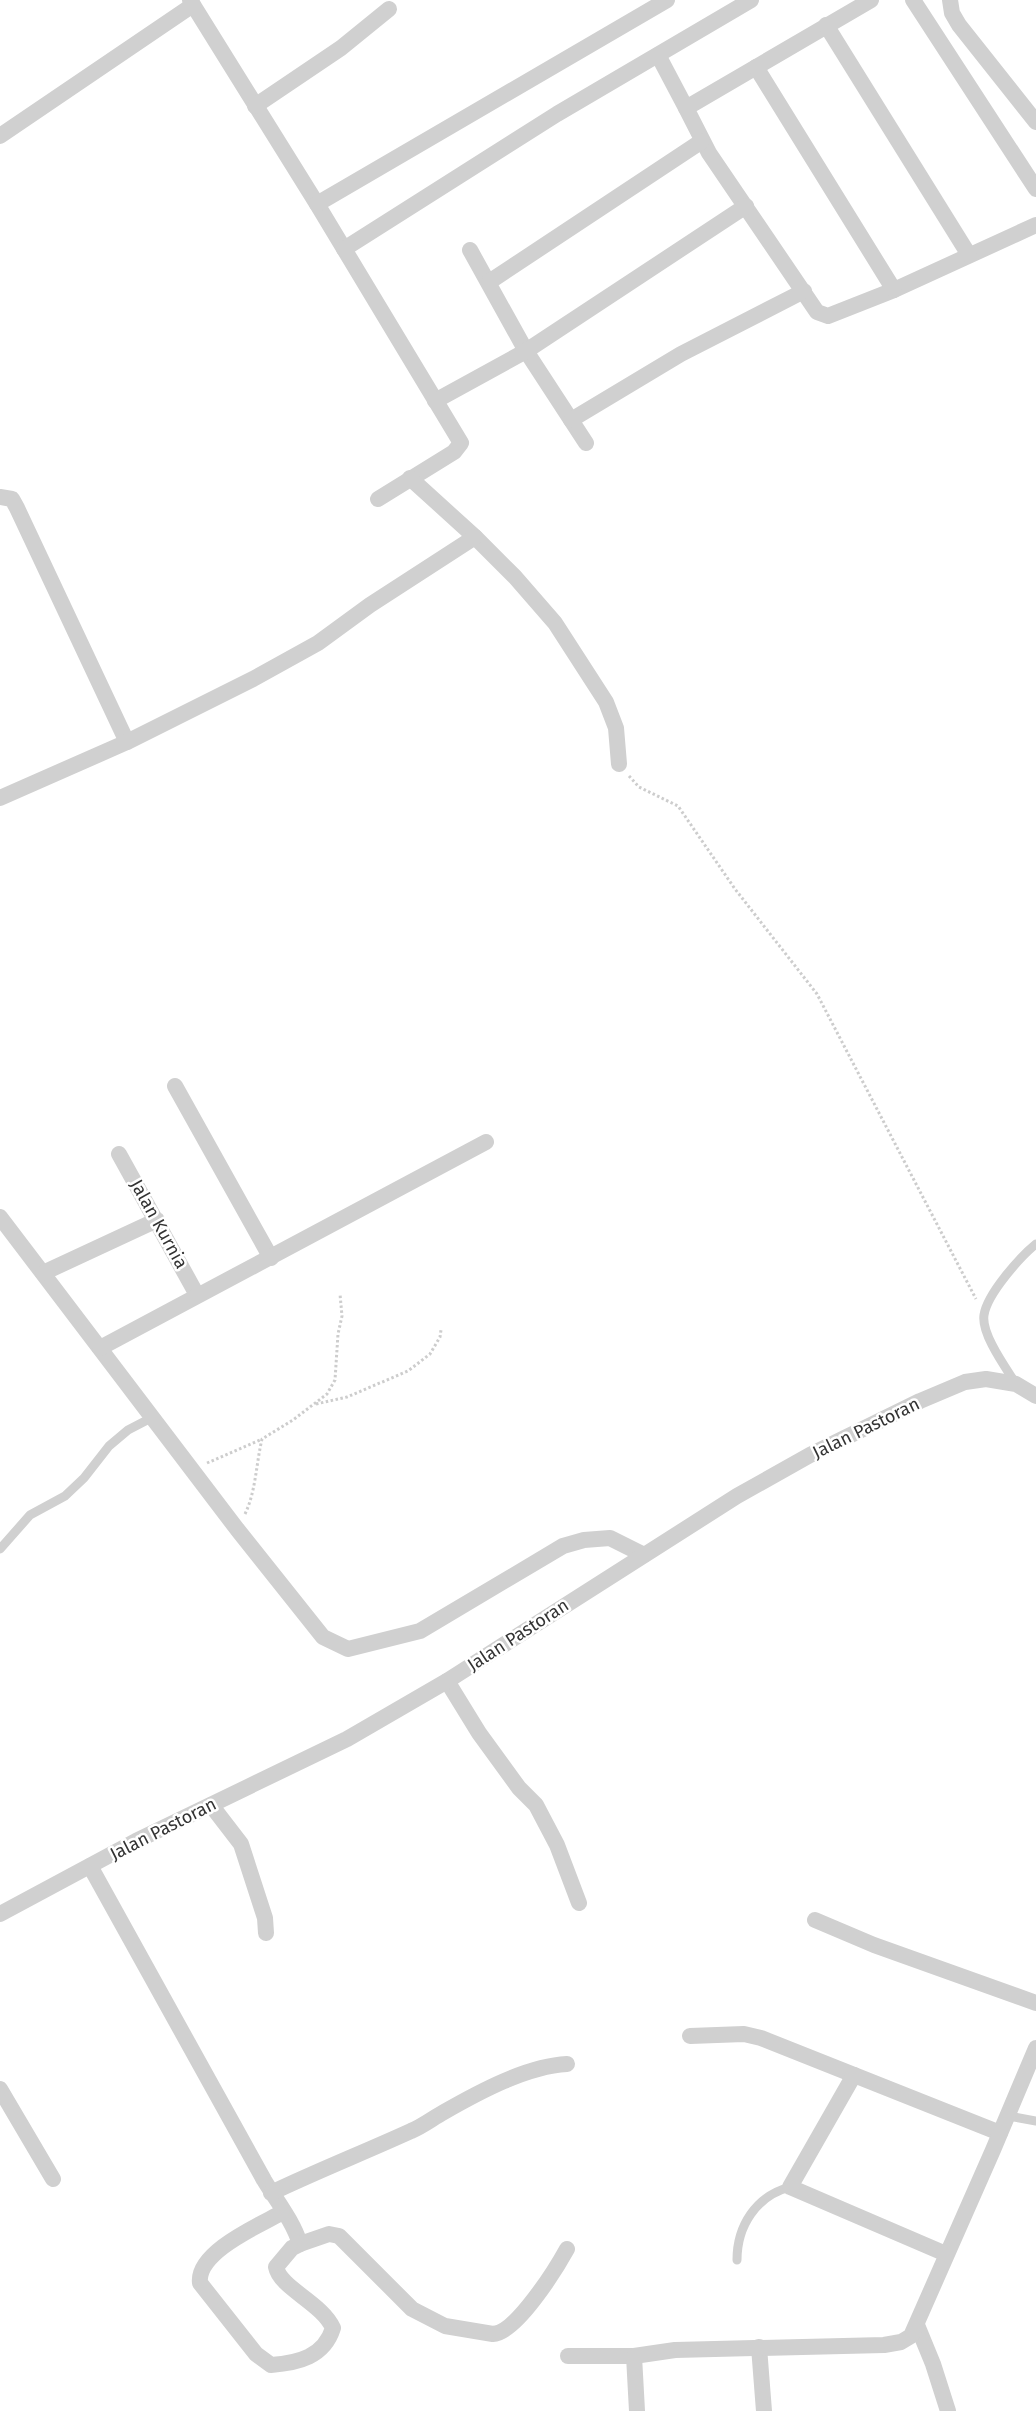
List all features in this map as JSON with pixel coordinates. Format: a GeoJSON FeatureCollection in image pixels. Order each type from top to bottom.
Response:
{"type":"FeatureCollection","features":[{"type":"Feature","properties":{"kind":"street"},"geometry":{"type":"LineString","coordinates":[[318,204],[668,0]]}},
{"type":"Feature","properties":{"kind":"street"},"geometry":{"type":"LineString","coordinates":[[344,249],[557,114],[751,0]]}},
{"type":"Feature","properties":{"kind":"street"},"geometry":{"type":"LineString","coordinates":[[686,108],[871,0]]}},
{"type":"Feature","properties":{"kind":"street"},"geometry":{"type":"LineString","coordinates":[[913,0],[1036,189]]}},
{"type":"Feature","properties":{"kind":"street"},"geometry":{"type":"LineString","coordinates":[[950,0],[952,13],[958,24],[1036,122]]}},
{"type":"Feature","properties":{"kind":"street"},"geometry":{"type":"LineString","coordinates":[[0,136],[191,2],[318,204],[461,443],[454,452],[378,499]]}},
{"type":"Feature","properties":{"kind":"street"},"geometry":{"type":"LineString","coordinates":[[255,106],[341,48],[389,9]]}},
{"type":"Feature","properties":{"kind":"street"},"geometry":{"type":"LineString","coordinates":[[826,25],[969,256]]}},
{"type":"Feature","properties":{"kind":"street"},"geometry":{"type":"LineString","coordinates":[[658,55],[702,141],[820,314],[828,316],[894,290],[1036,225]]}},
{"type":"Feature","properties":{"kind":"street"},"geometry":{"type":"LineString","coordinates":[[756,67],[894,290]]}},
{"type":"Feature","properties":{"kind":"street"},"geometry":{"type":"LineString","coordinates":[[489,282],[702,141]]}},
{"type":"Feature","properties":{"kind":"street"},"geometry":{"type":"LineString","coordinates":[[435,401],[526,350],[746,206]]}},
{"type":"Feature","properties":{"kind":"street"},"geometry":{"type":"LineString","coordinates":[[470,250],[526,350],[586,443]]}},
{"type":"Feature","properties":{"kind":"street"},"geometry":{"type":"LineString","coordinates":[[571,420],[681,354],[804,291]]}},
{"type":"Feature","properties":{"kind":"street"},"geometry":{"type":"LineString","coordinates":[[410,478],[475,537],[515,577],[555,624],[606,702],[616,728],[619,764]]}},
{"type":"Feature","properties":{"kind":"street"},"geometry":{"type":"LineString","coordinates":[[0,497],[12,499],[18,508],[127,742]]}},
{"type":"Feature","properties":{"kind":"street"},"geometry":{"type":"LineString","coordinates":[[0,798],[127,742],[253,679],[318,643],[370,605],[475,537]]}},
{"type":"Feature","properties":{"kind":"street"},"geometry":{"type":"LineString","coordinates":[[174,1086],[271,1258]]}},
{"type":"Feature","properties":{"kind":"street"},"geometry":{"type":"LineString","coordinates":[[100,1348],[486,1142]]}},
{"type":"Feature","properties":{"kind":"street","name":"Jalan Kurnia"},"geometry":{"type":"LineString","coordinates":[[119,1154],[197,1295]]}},
{"type":"Feature","properties":{"kind":"street"},"geometry":{"type":"LineString","coordinates":[[0,1217],[237,1529],[324,1637],[348,1649],[420,1631],[564,1546],[577,1542],[610,1538],[644,1555]]}},
{"type":"Feature","properties":{"kind":"street"},"geometry":{"type":"LineString","coordinates":[[43,1274],[157,1220]]}},
{"type":"Feature","properties":{"kind":"street","name":"Jalan Pastoran"},"geometry":{"type":"LineString","coordinates":[[0,1914],[90,1866],[347,1739],[447,1681],[737,1496],[802,1459],[920,1401],[965,1382],[986,1379],[1016,1384],[1036,1396]]}},
{"type":"Feature","properties":{"kind":"street"},"geometry":{"type":"LineString","coordinates":[[447,1681],[479,1733],[513,1780],[536,1805],[557,1846],[579,1903]]}},
{"type":"Feature","properties":{"kind":"street"},"geometry":{"type":"LineString","coordinates":[[211,1805],[242,1844],[265,1918],[266,1934]]}},
{"type":"Feature","properties":{"kind":"street"},"geometry":{"type":"LineString","coordinates":[[90,1866],[300,2244]]}},
{"type":"Feature","properties":{"kind":"street"},"geometry":{"type":"LineString","coordinates":[[815,1920],[874,1945],[1036,2003]]}},
{"type":"Feature","properties":{"kind":"street"},"geometry":{"type":"LineString","coordinates":[[690,2036],[744,2034],[761,2038],[1000,2133]]}},
{"type":"Feature","properties":{"kind":"street"},"geometry":{"type":"LineString","coordinates":[[568,2356],[634,2356],[675,2350],[884,2345],[901,2342],[910,2336],[917,2325],[1036,2048]]}},
{"type":"Feature","properties":{"kind":"street"},"geometry":{"type":"LineString","coordinates":[[271,2192],[413,2131],[446,2111],[517,2077],[547,2065],[567,2064]]}},
{"type":"Feature","properties":{"kind":"street"},"geometry":{"type":"LineString","coordinates":[[854,2075],[790,2187],[946,2254]]}},
{"type":"Feature","properties":{"kind":"street"},"geometry":{"type":"LineString","coordinates":[[0,2089],[54,2179]]}},
{"type":"Feature","properties":{"kind":"street"},"geometry":{"type":"LineString","coordinates":[[283,2212],[235,2238],[211,2257],[201,2269],[199,2276],[200,2282],[256,2354],[271,2366],[295,2364],[318,2352],[330,2340],[333,2328],[322,2312],[284,2282],[277,2273],[276,2267],[279,2261],[300,2244],[329,2234],[339,2236],[412,2309],[445,2326],[493,2334],[499,2334],[513,2324],[552,2276],[567,2249]]}},
{"type":"Feature","properties":{"kind":"street"},"geometry":{"type":"LineString","coordinates":[[917,2325],[948,2411]]}},
{"type":"Feature","properties":{"kind":"street"},"geometry":{"type":"LineString","coordinates":[[760,2347],[764,2411]]}},
{"type":"Feature","properties":{"kind":"street"},"geometry":{"type":"LineString","coordinates":[[634,2356],[637,2411]]}},
{"type":"Feature","properties":{"kind":"lane"},"geometry":{"type":"LineString","coordinates":[[1016,1384],[989,1338],[984,1316],[992,1295],[1005,1277],[1036,1244]]}},
{"type":"Feature","properties":{"kind":"lane"},"geometry":{"type":"LineString","coordinates":[[0,1549],[30,1516],[66,1496],[84,1478],[108,1446],[128,1430],[152,1417]]}},
{"type":"Feature","properties":{"kind":"lane"},"geometry":{"type":"LineString","coordinates":[[1008,2116],[1036,2121]]}},
{"type":"Feature","properties":{"kind":"lane"},"geometry":{"type":"LineString","coordinates":[[737,2260],[737,2244],[747,2220],[758,2204],[775,2191],[790,2187]]}},
{"type":"Feature","properties":{"kind":"path"},"geometry":{"type":"LineString","coordinates":[[619,764],[639,787],[678,806],[735,889],[817,994],[984,1316]]}},
{"type":"Feature","properties":{"kind":"path"},"geometry":{"type":"LineString","coordinates":[[194,1472],[213,1458],[262,1439],[328,1394],[335,1380],[338,1334],[342,1316],[340,1294]]}},
{"type":"Feature","properties":{"kind":"path"},"geometry":{"type":"LineString","coordinates":[[313,1405],[347,1397],[408,1371],[430,1354],[440,1337],[441,1330]]}},
{"type":"Feature","properties":{"kind":"path"},"geometry":{"type":"LineString","coordinates":[[237,1529],[250,1504],[262,1439]]}}]}
